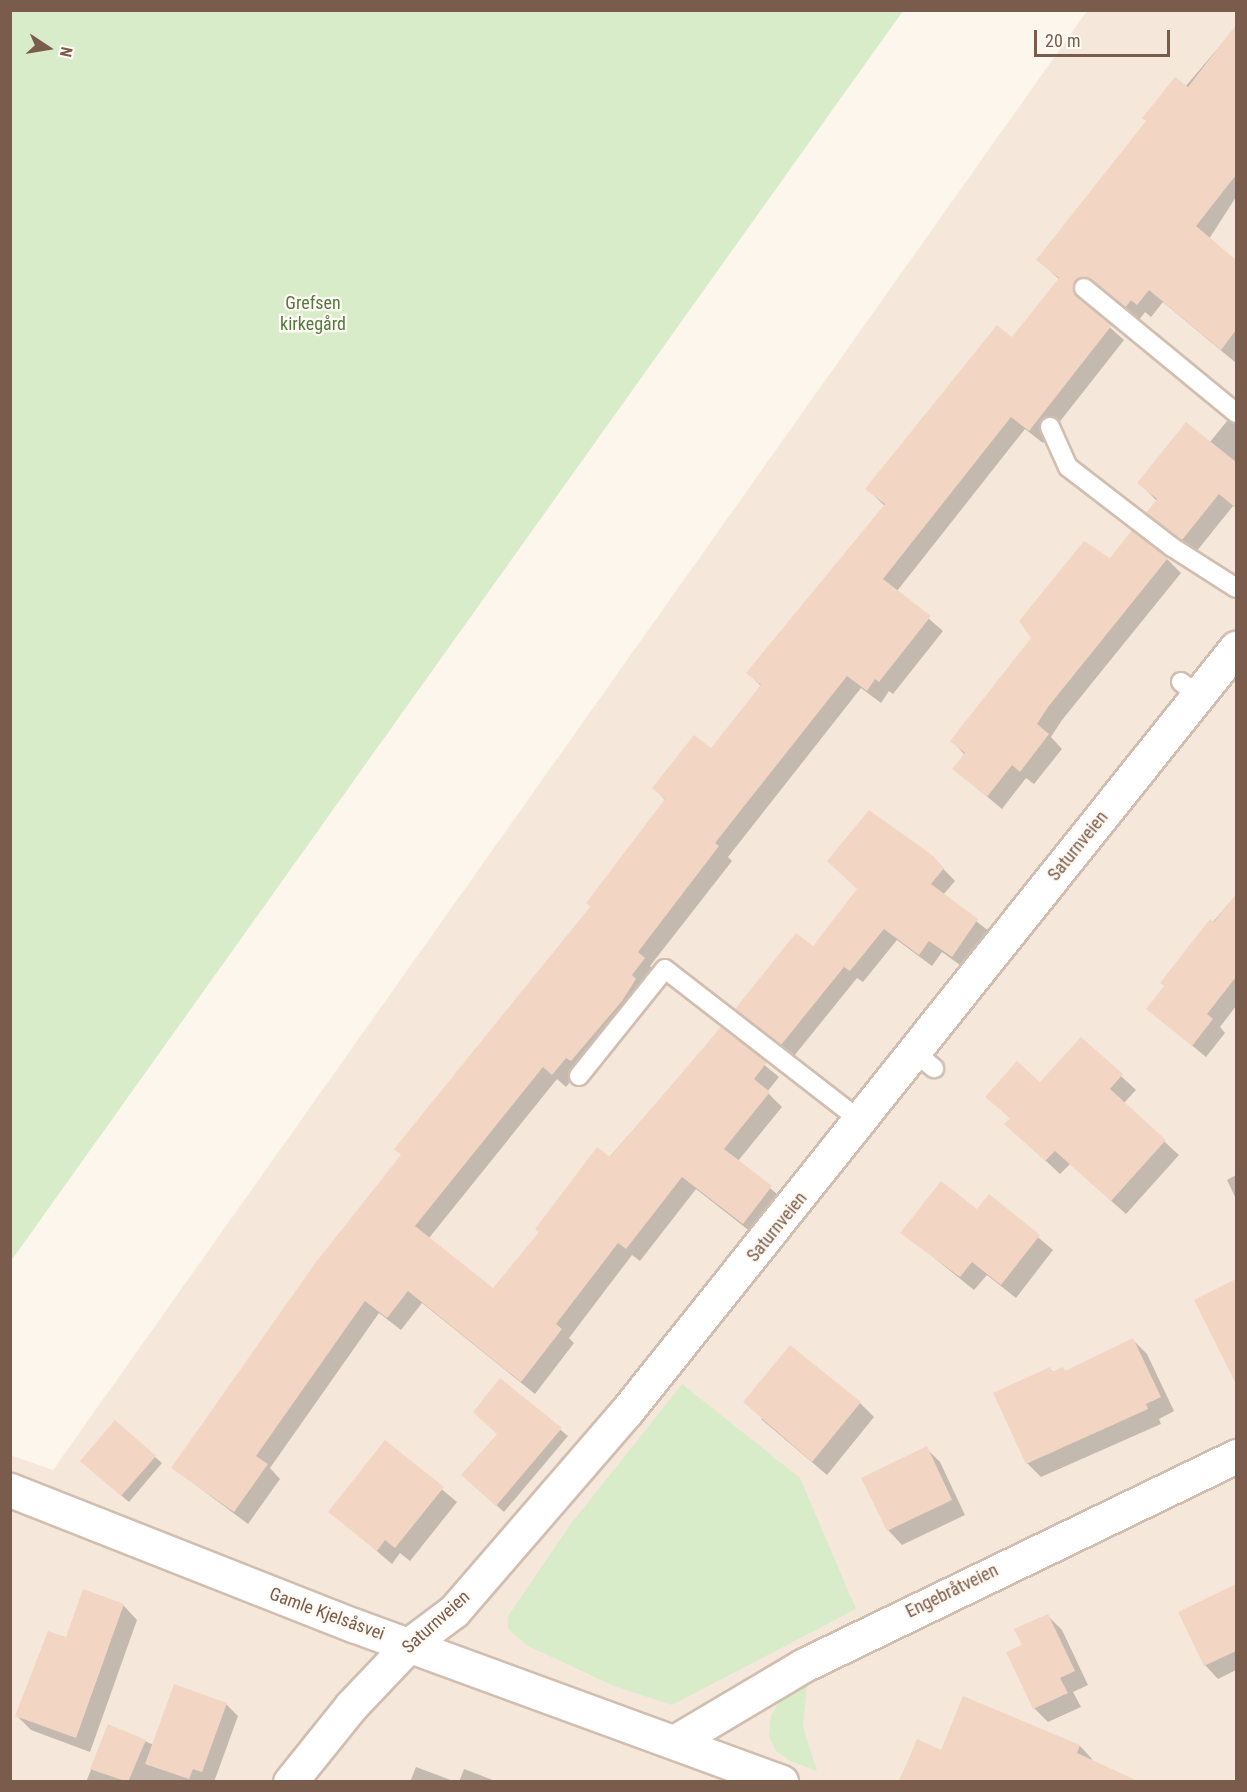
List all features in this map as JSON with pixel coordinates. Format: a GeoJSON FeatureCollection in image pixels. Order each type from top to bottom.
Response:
{"type":"FeatureCollection","features":[{"type":"Feature","properties":{"kind":"street","name":"Saturnveien"},"geometry":{"type":"LineString","coordinates":[[290,1782],[351,1706],[410,1644],[454,1611],[626,1412],[860,1120],[924,1060],[1190,689],[1232,662]]}},
{"type":"Feature","properties":{"kind":"street","name":"Engebråtveien"},"geometry":{"type":"LineString","coordinates":[[676,1741],[804,1665],[1236,1456]]}},
{"type":"Feature","properties":{"kind":"street","name":"Gamle Kjelsåsvei"},"geometry":{"type":"LineString","coordinates":[[10,1490],[245,1584],[676,1741],[781,1782]]}},
{"type":"Feature","properties":{"kind":"lane"},"geometry":{"type":"LineString","coordinates":[[1084,288],[1236,413]]}},
{"type":"Feature","properties":{"kind":"lane"},"geometry":{"type":"LineString","coordinates":[[1050,427],[1068,467],[1172,547],[1236,588]]}},
{"type":"Feature","properties":{"kind":"lane"},"geometry":{"type":"LineString","coordinates":[[579,1076],[665,969],[860,1120]]}},
{"type":"Feature","properties":{"kind":"shaded area"},"geometry":{"type":"Polygon","coordinates":[[[1087,11],[1236,11],[1236,1781],[11,1781],[10,1455],[53,1470],[1087,11]]]}},
{"type":"Feature","properties":{"kind":"green space","name":"Grefsen kirkegård"},"geometry":{"type":"Polygon","coordinates":[[[10,11],[903,11],[11,1261],[10,11]]]}},
{"type":"Feature","properties":{"kind":"green space"},"geometry":{"type":"Polygon","coordinates":[[[682,1384],[800,1478],[856,1609],[672,1705],[614,1686],[528,1646],[508,1629],[508,1616],[570,1525],[682,1384]]]}},
{"type":"Feature","properties":{"kind":"green space"},"geometry":{"type":"Polygon","coordinates":[[[807,1685],[803,1727],[817,1771],[790,1761],[776,1751],[769,1736],[771,1716],[779,1702],[807,1685]]]}},
{"type":"Feature","properties":{"kind":"building"},"geometry":{"type":"Polygon","coordinates":[[[1236,25],[1236,175],[1196,226],[1236,260],[1236,330],[1221,350],[1149,290],[1137,305],[1131,300],[1125,308],[1091,279],[1076,280],[1073,287],[1076,296],[1112,325],[1029,431],[1011,417],[883,579],[931,616],[879,682],[875,679],[867,691],[847,676],[715,843],[719,846],[638,952],[645,958],[632,975],[636,979],[622,1001],[571,1061],[566,1058],[552,1075],[543,1067],[415,1226],[493,1288],[539,1232],[535,1229],[597,1147],[610,1157],[721,1027],[767,1062],[754,1079],[770,1092],[724,1149],[772,1186],[743,1224],[682,1177],[626,1249],[618,1243],[556,1324],[562,1329],[521,1382],[408,1291],[387,1318],[365,1301],[256,1456],[268,1464],[234,1512],[171,1468],[316,1262],[401,1155],[394,1149],[590,907],[586,903],[665,799],[652,788],[694,735],[711,748],[761,685],[746,673],[885,504],[865,489],[997,325],[1012,337],[1059,278],[1036,260],[1146,121],[1142,118],[1175,77],[1188,87],[1236,25]]]}},
{"type":"Feature","properties":{"kind":"building"},"geometry":{"type":"Polygon","coordinates":[[[1186,422],[1236,462],[1236,508],[1219,494],[1182,540],[1146,513],[1157,499],[1137,483],[1186,422]]]}},
{"type":"Feature","properties":{"kind":"building"},"geometry":{"type":"Polygon","coordinates":[[[1132,530],[1168,558],[1048,707],[1037,724],[1049,734],[1020,772],[1012,765],[987,797],[952,769],[965,753],[950,741],[1031,638],[1019,621],[1084,541],[1110,558],[1132,530]]]}},
{"type":"Feature","properties":{"kind":"building"},"geometry":{"type":"Polygon","coordinates":[[[869,810],[932,855],[944,868],[931,884],[978,919],[952,957],[929,941],[919,955],[884,929],[850,971],[844,967],[781,1045],[735,1009],[796,933],[813,946],[857,889],[827,861],[869,810]]]}},
{"type":"Feature","properties":{"kind":"building"},"geometry":{"type":"Polygon","coordinates":[[[1236,894],[1236,977],[1207,1014],[1213,1019],[1192,1046],[1146,1009],[1164,986],[1160,983],[1210,919],[1214,922],[1236,894]]]}},
{"type":"Feature","properties":{"kind":"building"},"geometry":{"type":"Polygon","coordinates":[[[1081,1037],[1123,1074],[1110,1089],[1166,1140],[1111,1201],[1055,1151],[1045,1161],[1004,1124],[1010,1118],[985,1097],[1017,1061],[1040,1082],[1081,1037]]]}},
{"type":"Feature","properties":{"kind":"building"},"geometry":{"type":"Polygon","coordinates":[[[941,1181],[977,1209],[989,1194],[1040,1235],[1001,1285],[972,1262],[960,1277],[900,1233],[941,1181]]]}},
{"type":"Feature","properties":{"kind":"building"},"geometry":{"type":"Polygon","coordinates":[[[1236,1279],[1236,1384],[1194,1300],[1236,1279]]]}},
{"type":"Feature","properties":{"kind":"building"},"geometry":{"type":"Polygon","coordinates":[[[1133,1338],[1161,1397],[1146,1404],[1148,1409],[1026,1464],[993,1393],[1050,1367],[1052,1372],[1063,1367],[1065,1371],[1133,1338]]]}},
{"type":"Feature","properties":{"kind":"building"},"geometry":{"type":"Polygon","coordinates":[[[790,1345],[861,1402],[812,1462],[743,1402],[790,1345]]]}},
{"type":"Feature","properties":{"kind":"building"},"geometry":{"type":"Polygon","coordinates":[[[500,1378],[562,1428],[496,1506],[461,1475],[497,1434],[473,1412],[500,1378]]]}},
{"type":"Feature","properties":{"kind":"building"},"geometry":{"type":"Polygon","coordinates":[[[115,1420],[156,1456],[121,1496],[80,1461],[115,1420]]]}},
{"type":"Feature","properties":{"kind":"building"},"geometry":{"type":"Polygon","coordinates":[[[385,1440],[444,1487],[395,1548],[385,1540],[377,1551],[328,1512],[385,1440]]]}},
{"type":"Feature","properties":{"kind":"building"},"geometry":{"type":"Polygon","coordinates":[[[927,1446],[952,1500],[887,1531],[861,1478],[927,1446]]]}},
{"type":"Feature","properties":{"kind":"building"},"geometry":{"type":"Polygon","coordinates":[[[1236,1584],[1236,1651],[1204,1666],[1178,1612],[1236,1584]]]}},
{"type":"Feature","properties":{"kind":"building"},"geometry":{"type":"Polygon","coordinates":[[[83,1589],[124,1604],[76,1738],[15,1716],[48,1631],[66,1637],[83,1589]]]}},
{"type":"Feature","properties":{"kind":"building"},"geometry":{"type":"Polygon","coordinates":[[[1048,1614],[1075,1671],[1060,1678],[1068,1693],[1033,1709],[1006,1652],[1022,1645],[1014,1629],[1048,1614]]]}},
{"type":"Feature","properties":{"kind":"building"},"geometry":{"type":"Polygon","coordinates":[[[174,1684],[227,1703],[202,1772],[193,1769],[189,1779],[145,1764],[174,1684]]]}},
{"type":"Feature","properties":{"kind":"building"},"geometry":{"type":"Polygon","coordinates":[[[963,1696],[1080,1745],[1077,1753],[1140,1782],[899,1782],[917,1739],[941,1750],[963,1696]]]}},
{"type":"Feature","properties":{"kind":"building"},"geometry":{"type":"Polygon","coordinates":[[[108,1724],[146,1740],[128,1782],[90,1769],[108,1724]]]}}]}
